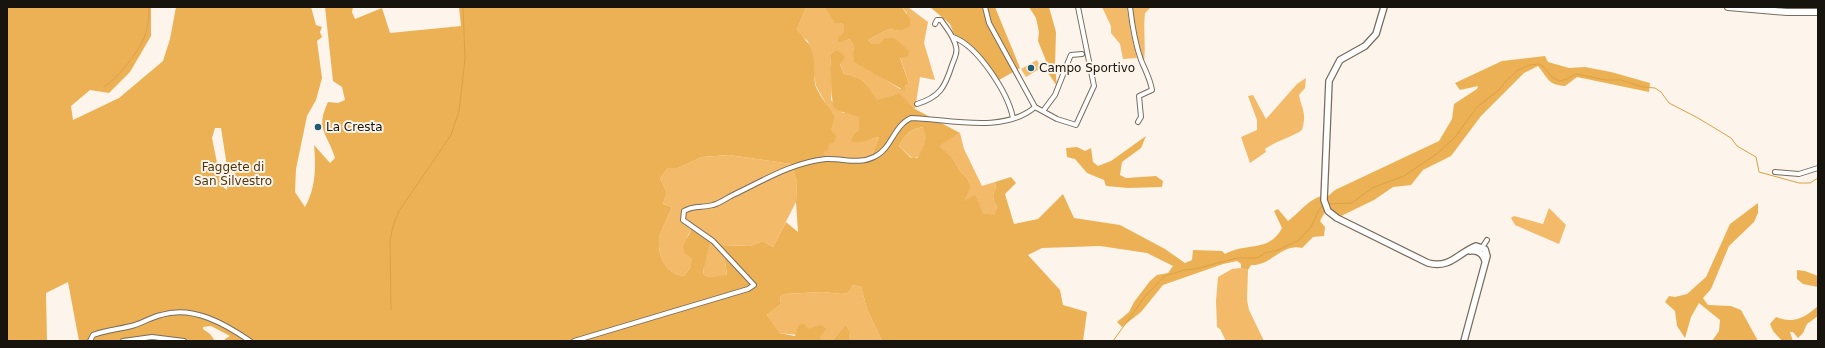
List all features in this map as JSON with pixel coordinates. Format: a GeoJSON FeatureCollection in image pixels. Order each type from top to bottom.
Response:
{"type":"FeatureCollection","features":[{"type":"Feature","properties":{"kind":"highway"},"geometry":{"type":"LineString","coordinates":[[1728,7],[1787,12],[1818,12]]}},
{"type":"Feature","properties":{"kind":"main road"},"geometry":{"type":"LineString","coordinates":[[1384,7],[1376,34],[1365,46],[1340,60],[1329,81],[1324,200],[1328,211],[1337,218],[1428,263],[1440,265],[1450,262],[1476,246],[1486,252],[1485,262],[1464,341]]}},
{"type":"Feature","properties":{"kind":"street"},"geometry":{"type":"LineString","coordinates":[[985,7],[989,23],[1035,107],[1057,119],[1076,125],[1094,86],[1078,7]]}},
{"type":"Feature","properties":{"kind":"street"},"geometry":{"type":"LineString","coordinates":[[1130,7],[1137,46],[1147,71],[1152,90],[1139,96],[1141,117],[1138,122]]}},
{"type":"Feature","properties":{"kind":"street"},"geometry":{"type":"LineString","coordinates":[[917,104],[936,96],[946,84],[957,52],[953,37],[941,20],[937,20],[935,24]]}},
{"type":"Feature","properties":{"kind":"street"},"geometry":{"type":"LineString","coordinates":[[953,37],[972,47],[980,57],[1004,93],[1011,107],[1013,118]]}},
{"type":"Feature","properties":{"kind":"street"},"geometry":{"type":"LineString","coordinates":[[1043,111],[1055,95],[1071,55],[1082,54]]}},
{"type":"Feature","properties":{"kind":"street"},"geometry":{"type":"LineString","coordinates":[[574,341],[748,289],[754,285],[713,241],[683,220],[684,211],[689,208],[714,205],[794,166],[826,159],[853,162],[875,157],[888,146],[904,121],[911,118],[984,123],[1024,115],[1035,107]]}},
{"type":"Feature","properties":{"kind":"street"},"geometry":{"type":"LineString","coordinates":[[1775,172],[1799,174],[1818,168]]}},
{"type":"Feature","properties":{"kind":"street"},"geometry":{"type":"LineString","coordinates":[[1481,250],[1487,240]]}},
{"type":"Feature","properties":{"kind":"street"},"geometry":{"type":"LineString","coordinates":[[90,341],[93,335],[130,326],[162,314],[178,312],[212,318],[250,341]]}},
{"type":"Feature","properties":{"kind":"street"},"geometry":{"type":"LineString","coordinates":[[123,341],[152,337],[184,341]]}},
{"type":"Feature","properties":{"kind":"shaded area"},"geometry":{"type":"Polygon","coordinates":[[[805,7],[824,7],[835,22],[841,23],[844,26],[843,42],[849,39],[853,44],[853,49],[875,73],[900,89],[909,84],[900,57],[879,44],[872,44],[868,40],[889,29],[900,31],[907,13],[902,7],[908,7],[928,22],[924,43],[935,80],[920,77],[915,109],[900,95],[894,95],[877,101],[861,79],[844,74],[835,50],[830,55],[832,83],[831,100],[843,113],[852,113],[859,118],[859,130],[854,133],[852,141],[863,141],[879,137],[872,155],[861,159],[826,156],[822,153],[835,115],[829,109],[816,86],[808,41],[801,36],[797,29],[806,8],[805,7]]]}},
{"type":"Feature","properties":{"kind":"shaded area"},"geometry":{"type":"Polygon","coordinates":[[[1102,7],[1127,8],[1137,58],[1123,59],[1120,44],[1111,33],[1111,26],[1102,7]]]}},
{"type":"Feature","properties":{"kind":"shaded area"},"geometry":{"type":"Polygon","coordinates":[[[1133,7],[1151,7],[1145,13],[1144,62],[1132,10],[1133,7]]]}},
{"type":"Feature","properties":{"kind":"shaded area","name":"Campo Sportivo"},"geometry":{"type":"Polygon","coordinates":[[[1037,60],[1041,68],[1026,77],[1021,69],[1037,60]]]}},
{"type":"Feature","properties":{"kind":"shaded area"},"geometry":{"type":"Polygon","coordinates":[[[1306,78],[1305,88],[1299,95],[1304,112],[1302,130],[1269,146],[1265,149],[1266,152],[1250,163],[1241,137],[1257,130],[1257,120],[1248,96],[1253,95],[1266,119],[1297,84],[1306,78]]]}},
{"type":"Feature","properties":{"kind":"shaded area"},"geometry":{"type":"Polygon","coordinates":[[[924,127],[925,141],[923,150],[913,159],[899,146],[908,133],[915,129],[924,127]]]}},
{"type":"Feature","properties":{"kind":"shaded area"},"geometry":{"type":"Polygon","coordinates":[[[960,133],[964,149],[982,186],[995,182],[996,188],[993,193],[993,198],[997,207],[994,216],[983,213],[979,205],[964,201],[964,197],[971,186],[952,157],[938,146],[960,133]]]}},
{"type":"Feature","properties":{"kind":"shaded area"},"geometry":{"type":"Polygon","coordinates":[[[729,155],[791,164],[797,182],[796,202],[773,247],[763,241],[750,246],[720,245],[725,261],[727,276],[709,277],[704,275],[703,268],[708,245],[684,222],[691,230],[688,235],[685,254],[693,259],[690,268],[684,276],[677,275],[667,268],[661,258],[659,239],[672,207],[663,204],[667,193],[660,178],[668,168],[678,168],[702,157],[729,155]]]}},
{"type":"Feature","properties":{"kind":"shaded area"},"geometry":{"type":"Polygon","coordinates":[[[1549,208],[1566,225],[1559,244],[1515,225],[1511,218],[1514,216],[1543,224],[1549,208]]]}},
{"type":"Feature","properties":{"kind":"shaded area"},"geometry":{"type":"Polygon","coordinates":[[[1241,268],[1248,270],[1247,300],[1249,310],[1264,341],[1226,341],[1220,329],[1217,327],[1216,301],[1218,277],[1232,269],[1241,268]]]}},
{"type":"Feature","properties":{"kind":"shaded area"},"geometry":{"type":"Polygon","coordinates":[[[853,285],[861,287],[867,309],[882,341],[849,341],[849,330],[846,324],[832,341],[823,341],[820,337],[778,333],[767,315],[781,304],[780,297],[785,294],[822,292],[842,294],[848,293],[853,285]]]}},
{"type":"Feature","properties":{"kind":"green space","name":"Faggete di San Silvestro"},"geometry":{"type":"Polygon","coordinates":[[[7,7],[151,7],[151,36],[130,72],[109,93],[90,90],[71,106],[73,120],[119,98],[163,61],[170,39],[176,7],[311,7],[316,25],[322,27],[320,32],[322,37],[317,41],[322,78],[316,100],[307,116],[296,169],[295,192],[305,207],[313,184],[315,161],[314,145],[330,163],[335,158],[322,125],[324,111],[328,102],[338,103],[345,100],[342,87],[333,81],[325,7],[353,7],[352,12],[355,19],[382,8],[390,33],[461,26],[459,7],[805,7],[806,8],[797,29],[811,49],[814,60],[816,87],[835,115],[831,130],[836,136],[834,142],[829,144],[828,150],[823,153],[826,156],[861,159],[872,155],[879,137],[862,142],[851,141],[854,133],[859,130],[859,118],[839,111],[834,107],[830,55],[835,50],[842,53],[845,57],[840,64],[844,74],[861,79],[877,100],[900,94],[915,109],[960,133],[939,146],[952,157],[971,186],[964,201],[975,195],[983,213],[994,215],[997,207],[993,198],[993,193],[996,188],[995,182],[1011,177],[1016,183],[1005,194],[1014,224],[1038,219],[1063,194],[1074,218],[1120,225],[1165,249],[1185,263],[1192,260],[1193,250],[1222,251],[1225,254],[1233,250],[1256,246],[1270,241],[1277,236],[1282,228],[1274,211],[1278,209],[1288,221],[1308,204],[1321,196],[1325,212],[1320,221],[1325,227],[1324,236],[1313,237],[1302,248],[1295,247],[1282,251],[1265,262],[1251,265],[1248,270],[1241,268],[1241,264],[1237,261],[1223,264],[1163,285],[1141,312],[1122,327],[1117,322],[1129,312],[1134,302],[1150,281],[1157,275],[1168,273],[1173,266],[1147,253],[1100,246],[1042,248],[1028,255],[1060,290],[1063,305],[1087,312],[1083,341],[882,341],[867,309],[861,287],[853,285],[848,293],[842,294],[822,292],[785,294],[780,297],[781,304],[767,315],[779,333],[795,336],[799,325],[804,324],[808,329],[821,325],[826,329],[820,337],[823,341],[225,341],[225,339],[230,336],[211,326],[203,327],[203,329],[210,334],[215,341],[79,341],[68,282],[46,293],[47,341],[7,341],[7,7]],[[923,127],[908,133],[899,146],[911,158],[917,158],[923,147],[925,136],[923,127]],[[215,128],[212,138],[219,173],[221,175],[222,186],[227,190],[228,173],[221,128],[215,128]],[[729,155],[702,157],[678,168],[668,168],[660,178],[667,193],[663,204],[672,207],[660,236],[659,245],[661,258],[667,268],[672,272],[677,275],[684,276],[690,268],[692,259],[685,254],[683,247],[691,230],[681,216],[698,228],[710,242],[703,271],[704,275],[709,277],[727,275],[725,261],[720,245],[750,246],[763,241],[773,247],[786,222],[798,232],[796,202],[797,182],[791,164],[729,155]]]}},
{"type":"Feature","properties":{"kind":"green space"},"geometry":{"type":"Polygon","coordinates":[[[824,7],[902,7],[910,19],[910,26],[900,31],[889,29],[868,40],[872,44],[879,44],[885,38],[894,38],[909,51],[908,56],[900,58],[909,84],[905,86],[905,91],[854,62],[853,44],[849,39],[843,42],[838,42],[839,36],[843,34],[844,26],[841,23],[835,23],[824,7]]]}},
{"type":"Feature","properties":{"kind":"green space"},"geometry":{"type":"Polygon","coordinates":[[[930,7],[995,7],[1020,68],[999,80],[972,46],[954,34],[950,24],[930,7]]]}},
{"type":"Feature","properties":{"kind":"green space"},"geometry":{"type":"Polygon","coordinates":[[[1029,7],[1049,7],[1056,32],[1055,66],[1057,86],[1048,73],[1047,63],[1038,41],[1039,32],[1036,18],[1029,7]]]}},
{"type":"Feature","properties":{"kind":"green space"},"geometry":{"type":"Polygon","coordinates":[[[1545,56],[1548,62],[1569,68],[1585,67],[1611,72],[1650,83],[1649,92],[1577,77],[1565,86],[1559,85],[1549,80],[1538,66],[1524,73],[1481,116],[1451,156],[1423,170],[1411,185],[1393,187],[1374,200],[1341,216],[1332,212],[1327,197],[1335,190],[1439,141],[1452,119],[1454,104],[1477,89],[1478,86],[1460,90],[1455,83],[1502,61],[1545,56]]]}},
{"type":"Feature","properties":{"kind":"green space"},"geometry":{"type":"Polygon","coordinates":[[[1146,136],[1141,148],[1122,162],[1120,175],[1126,178],[1156,176],[1163,181],[1162,187],[1128,188],[1106,186],[1104,180],[1087,173],[1075,159],[1067,157],[1066,148],[1077,147],[1085,151],[1091,148],[1093,162],[1098,166],[1111,161],[1146,136]]]}},
{"type":"Feature","properties":{"kind":"green space"},"geometry":{"type":"Polygon","coordinates":[[[1758,203],[1758,213],[1754,222],[1729,246],[1711,289],[1703,298],[1708,305],[1731,306],[1741,310],[1758,341],[1712,341],[1719,331],[1720,320],[1699,303],[1691,317],[1685,338],[1677,326],[1675,311],[1665,302],[1669,296],[1675,297],[1687,294],[1706,277],[1730,224],[1758,203]]]}},
{"type":"Feature","properties":{"kind":"green space"},"geometry":{"type":"Polygon","coordinates":[[[1797,270],[1805,271],[1818,276],[1818,287],[1803,284],[1797,279],[1797,270]]]}},
{"type":"Feature","properties":{"kind":"green space"},"geometry":{"type":"Polygon","coordinates":[[[1818,306],[1818,316],[1807,324],[1803,333],[1798,338],[1793,332],[1790,332],[1793,341],[1782,341],[1773,331],[1770,324],[1776,317],[1788,320],[1798,319],[1808,314],[1818,306]]]}},
{"type":"Feature","properties":{"kind":"green space"},"geometry":{"type":"Polygon","coordinates":[[[846,324],[849,330],[849,341],[832,341],[846,324]]]}},
{"type":"Feature","properties":{"kind":"waterway"},"geometry":{"type":"LineString","coordinates":[[104,87],[121,72],[141,44],[147,26],[149,7]]}},
{"type":"Feature","properties":{"kind":"waterway"},"geometry":{"type":"LineString","coordinates":[[391,310],[390,241],[393,226],[399,211],[451,135],[459,111],[465,59],[463,7]]}},
{"type":"Feature","properties":{"kind":"waterway"},"geometry":{"type":"LineString","coordinates":[[1328,204],[1352,203],[1372,188],[1404,176],[1438,153],[1455,137],[1477,107],[1499,90],[1518,70],[1530,65],[1539,64],[1544,67],[1553,78],[1560,81],[1576,74],[1606,80],[1621,80],[1643,87],[1655,88],[1661,92],[1669,103],[1731,138],[1737,146],[1756,157],[1759,172],[1799,183],[1810,183],[1818,178]]}},
{"type":"Feature","properties":{"kind":"waterway"},"geometry":{"type":"LineString","coordinates":[[1113,341],[1147,294],[1165,276],[1184,270],[1195,269],[1237,258],[1257,258],[1265,253],[1278,250],[1299,240],[1311,227],[1323,205]]}},
{"type":"Feature","properties":{"kind":"place","name":"Campo Sportivo"},"geometry":{"type":"Point","coordinates":[1031,68]}},
{"type":"Feature","properties":{"kind":"place","name":"La Cresta"},"geometry":{"type":"Point","coordinates":[318,127]}}]}
